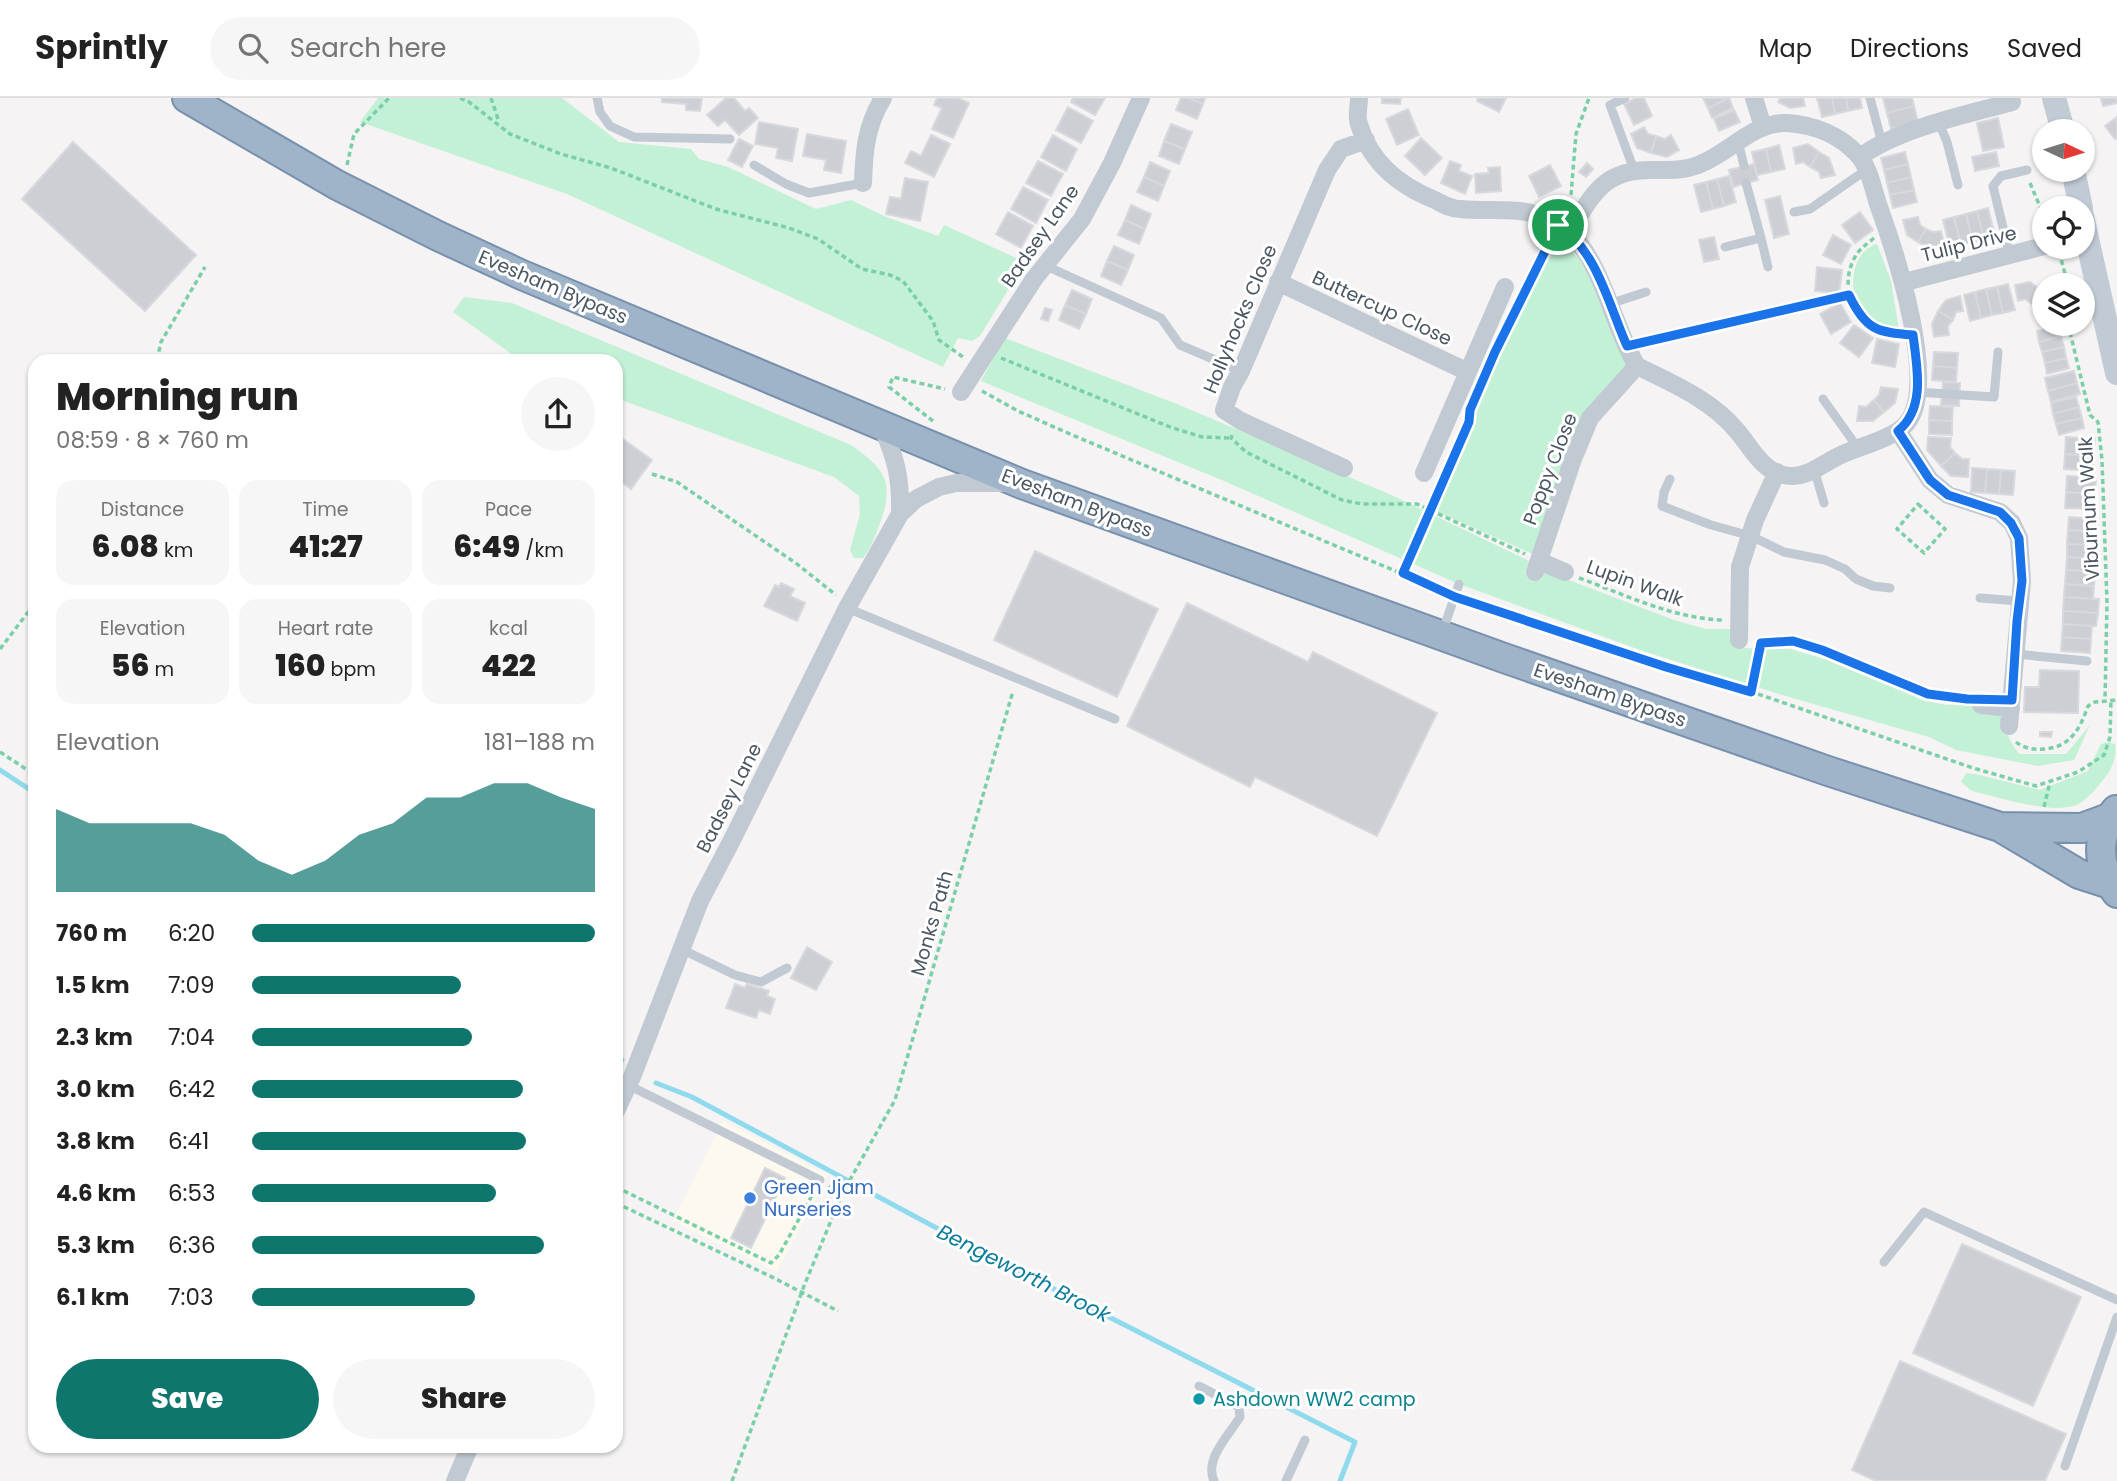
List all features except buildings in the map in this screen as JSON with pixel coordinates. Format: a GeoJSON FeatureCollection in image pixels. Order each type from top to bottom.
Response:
{"type":"FeatureCollection","features":[{"type":"Feature","properties":{"kind":"highway","name":"Evesham Bypass"},"geometry":{"type":"LineString","coordinates":[[187,98],[337,185],[522,275],[1022,484],[1828,771],[2000,828],[2079,874],[2113,889]]}},
{"type":"Feature","properties":{"kind":"highway","name":"Evesham Bypass"},"geometry":{"type":"LineString","coordinates":[[2000,828],[2082,828],[2113,814]]}},
{"type":"Feature","properties":{"kind":"highway"},"geometry":{"type":"LineString","coordinates":[[2113,814],[2103,834],[2100,851],[2103,868],[2113,889]]}},
{"type":"Feature","properties":{"kind":"main road"},"geometry":{"type":"LineString","coordinates":[[2054,98],[2060,119]]}},
{"type":"Feature","properties":{"kind":"main road"},"geometry":{"type":"LineString","coordinates":[[2091,259],[2117,373]]}},
{"type":"Feature","properties":{"kind":"street"},"geometry":{"type":"LineString","coordinates":[[863,183],[864,145],[883,98]]}},
{"type":"Feature","properties":{"kind":"street","name":"Badsey Lane"},"geometry":{"type":"LineString","coordinates":[[964,388],[1044,265],[1082,219],[1112,163],[1141,98]]}},
{"type":"Feature","properties":{"kind":"street"},"geometry":{"type":"LineString","coordinates":[[1359,98],[1358,122],[1380,163],[1395,180],[1414,192],[1457,209],[1531,211],[1563,228],[1590,260],[1637,366],[1679,386],[1719,414],[1738,432],[1748,448],[1768,469],[1791,476],[1814,469],[1898,431],[1908,423],[1916,403],[1917,373],[1912,312],[1905,282],[1863,163],[1827,132],[1784,123],[1763,127],[1708,161],[1686,169],[1634,170],[1606,181],[1563,228]]}},
{"type":"Feature","properties":{"kind":"street"},"geometry":{"type":"LineString","coordinates":[[1755,98],[1763,127]]}},
{"type":"Feature","properties":{"kind":"street"},"geometry":{"type":"LineString","coordinates":[[1863,163],[1882,143],[2012,102]]}},
{"type":"Feature","properties":{"kind":"street","name":"Hollyhocks Close"},"geometry":{"type":"LineString","coordinates":[[1344,468],[1224,410],[1327,170],[1341,149],[1366,140]]}},
{"type":"Feature","properties":{"kind":"street","name":"Tulip Drive"},"geometry":{"type":"LineString","coordinates":[[1905,282],[2032,250]]}},
{"type":"Feature","properties":{"kind":"street","name":"Buttercup Close"},"geometry":{"type":"LineString","coordinates":[[1278,282],[1468,372]]}},
{"type":"Feature","properties":{"kind":"street","name":"Buttercup Close"},"geometry":{"type":"LineString","coordinates":[[1424,473],[1505,287]]}},
{"type":"Feature","properties":{"kind":"street","name":"Poppy Close"},"geometry":{"type":"LineString","coordinates":[[1537,566],[1573,459],[1590,418],[1637,366]]}},
{"type":"Feature","properties":{"kind":"street","name":"Badsey Lane"},"geometry":{"type":"LineString","coordinates":[[882,426],[896,460],[901,485],[900,514]]}},
{"type":"Feature","properties":{"kind":"street"},"geometry":{"type":"LineString","coordinates":[[1898,431],[1930,480],[1948,495],[2017,520],[2022,581],[2010,717],[1980,702]]}},
{"type":"Feature","properties":{"kind":"street"},"geometry":{"type":"LineString","coordinates":[[1739,640],[1740,567],[1755,520],[1777,472]]}},
{"type":"Feature","properties":{"kind":"street","name":"Badsey Lane"},"geometry":{"type":"LineString","coordinates":[[623,1096],[700,901],[733,840],[848,606],[900,514],[916,499],[939,487],[956,483],[1022,484]]}},
{"type":"Feature","properties":{"kind":"street"},"geometry":{"type":"LineString","coordinates":[[1537,566],[1564,572]]}},
{"type":"Feature","properties":{"kind":"street"},"geometry":{"type":"LineString","coordinates":[[455,1481],[467,1453]]}},
{"type":"Feature","properties":{"kind":"lane"},"geometry":{"type":"LineString","coordinates":[[597,98],[600,112],[610,126],[634,137],[730,139]]}},
{"type":"Feature","properties":{"kind":"lane"},"geometry":{"type":"LineString","coordinates":[[1625,98],[1610,105],[1634,170]]}},
{"type":"Feature","properties":{"kind":"lane"},"geometry":{"type":"LineString","coordinates":[[1870,98],[1882,143]]}},
{"type":"Feature","properties":{"kind":"lane"},"geometry":{"type":"LineString","coordinates":[[1939,123],[1948,142],[1958,185]]}},
{"type":"Feature","properties":{"kind":"lane"},"geometry":{"type":"LineString","coordinates":[[1738,141],[1744,166]]}},
{"type":"Feature","properties":{"kind":"lane"},"geometry":{"type":"LineString","coordinates":[[1794,212],[1810,209],[1863,163]]}},
{"type":"Feature","properties":{"kind":"lane"},"geometry":{"type":"LineString","coordinates":[[754,165],[786,184],[809,193],[863,183]]}},
{"type":"Feature","properties":{"kind":"lane"},"geometry":{"type":"LineString","coordinates":[[2010,256],[1993,186],[2001,176],[2027,170]]}},
{"type":"Feature","properties":{"kind":"lane"},"geometry":{"type":"LineString","coordinates":[[1746,183],[1768,267]]}},
{"type":"Feature","properties":{"kind":"lane"},"geometry":{"type":"LineString","coordinates":[[1726,247],[1762,238]]}},
{"type":"Feature","properties":{"kind":"lane"},"geometry":{"type":"LineString","coordinates":[[1044,265],[1161,318],[1180,345],[1241,371]]}},
{"type":"Feature","properties":{"kind":"lane"},"geometry":{"type":"LineString","coordinates":[[1609,304],[1646,292]]}},
{"type":"Feature","properties":{"kind":"lane"},"geometry":{"type":"LineString","coordinates":[[1916,392],[1994,397],[1998,352]]}},
{"type":"Feature","properties":{"kind":"lane"},"geometry":{"type":"LineString","coordinates":[[1823,399],[1858,448]]}},
{"type":"Feature","properties":{"kind":"lane"},"geometry":{"type":"LineString","coordinates":[[1814,469],[1824,503]]}},
{"type":"Feature","properties":{"kind":"lane"},"geometry":{"type":"LineString","coordinates":[[1670,479],[1662,506],[1751,537],[1784,552],[1825,560],[1845,569],[1856,579],[1873,586],[1890,588]]}},
{"type":"Feature","properties":{"kind":"lane"},"geometry":{"type":"LineString","coordinates":[[1442,634],[1459,584]]}},
{"type":"Feature","properties":{"kind":"lane"},"geometry":{"type":"LineString","coordinates":[[1979,598],[2019,601]]}},
{"type":"Feature","properties":{"kind":"lane"},"geometry":{"type":"LineString","coordinates":[[848,606],[1115,719]]}},
{"type":"Feature","properties":{"kind":"lane"},"geometry":{"type":"LineString","coordinates":[[2015,654],[2087,660]]}},
{"type":"Feature","properties":{"kind":"lane"},"geometry":{"type":"LineString","coordinates":[[681,949],[734,975],[761,982],[787,968]]}},
{"type":"Feature","properties":{"kind":"lane"},"geometry":{"type":"LineString","coordinates":[[630,1081],[820,1180]]}},
{"type":"Feature","properties":{"kind":"lane"},"geometry":{"type":"LineString","coordinates":[[1884,1262],[1924,1212],[2117,1300]]}},
{"type":"Feature","properties":{"kind":"lane"},"geometry":{"type":"LineString","coordinates":[[2065,1465],[2117,1317]]}},
{"type":"Feature","properties":{"kind":"lane"},"geometry":{"type":"LineString","coordinates":[[1199,1386],[1238,1407],[1240,1417],[1214,1456],[1211,1474],[1214,1481]]}},
{"type":"Feature","properties":{"kind":"lane"},"geometry":{"type":"LineString","coordinates":[[1286,1481],[1305,1440]]}},
{"type":"Feature","properties":{"kind":"path"},"geometry":{"type":"LineString","coordinates":[[347,166],[354,134],[388,98]]}},
{"type":"Feature","properties":{"kind":"path"},"geometry":{"type":"LineString","coordinates":[[460,98],[510,134],[561,154],[611,168],[716,209],[789,228],[818,239],[862,269],[890,275],[902,281],[933,321],[939,340],[982,359],[1170,427],[1202,437],[1231,438],[1246,452],[1342,500],[1362,504],[1417,504],[1432,509],[1537,566]]}},
{"type":"Feature","properties":{"kind":"path"},"geometry":{"type":"LineString","coordinates":[[491,98],[500,125]]}},
{"type":"Feature","properties":{"kind":"path"},"geometry":{"type":"LineString","coordinates":[[1512,317],[1563,228],[1572,192],[1576,134],[1589,98]]}},
{"type":"Feature","properties":{"kind":"path"},"geometry":{"type":"LineString","coordinates":[[1888,230],[1873,238],[1853,259],[1849,295],[1861,318],[1880,332],[1913,335]]}},
{"type":"Feature","properties":{"kind":"path"},"geometry":{"type":"LineString","coordinates":[[158,354],[161,342],[205,267]]}},
{"type":"Feature","properties":{"kind":"path"},"geometry":{"type":"LineString","coordinates":[[1627,346],[1849,295]]}},
{"type":"Feature","properties":{"kind":"path","name":"Viburnum Walk"},"geometry":{"type":"LineString","coordinates":[[2071,336],[2090,415],[2098,422],[2102,460],[2107,602],[2105,700]]}},
{"type":"Feature","properties":{"kind":"path"},"geometry":{"type":"LineString","coordinates":[[930,445],[938,425],[889,387],[893,377],[964,388],[1455,597],[1666,667],[1751,692],[1973,768],[2036,786],[2078,772],[2104,755],[2110,737],[2111,700]]}},
{"type":"Feature","properties":{"kind":"path"},"geometry":{"type":"LineString","coordinates":[[1403,573],[1469,422],[1470,410]]}},
{"type":"Feature","properties":{"kind":"path"},"geometry":{"type":"LineString","coordinates":[[1231,438],[1236,417]]}},
{"type":"Feature","properties":{"kind":"path"},"geometry":{"type":"LineString","coordinates":[[652,474],[677,482],[797,564],[848,606]]}},
{"type":"Feature","properties":{"kind":"path"},"geometry":{"type":"LineString","coordinates":[[1918,504],[1933,518],[1945,529],[1924,553],[1897,529],[1918,504]]}},
{"type":"Feature","properties":{"kind":"path","name":"Lupin Walk"},"geometry":{"type":"LineString","coordinates":[[1564,572],[1675,614],[1699,619],[1738,621]]}},
{"type":"Feature","properties":{"kind":"path"},"geometry":{"type":"LineString","coordinates":[[0,649],[28,612]]}},
{"type":"Feature","properties":{"kind":"path"},"geometry":{"type":"LineString","coordinates":[[1739,640],[1761,643],[1793,641],[1822,650],[1928,694],[1980,702]]}},
{"type":"Feature","properties":{"kind":"path"},"geometry":{"type":"LineString","coordinates":[[1751,692],[1761,643]]}},
{"type":"Feature","properties":{"kind":"path","name":"Monks Path"},"geometry":{"type":"LineString","coordinates":[[802,1292],[842,1194],[895,1100],[1017,679]]}},
{"type":"Feature","properties":{"kind":"path"},"geometry":{"type":"LineString","coordinates":[[2010,717],[2013,739],[2022,746],[2039,750],[2063,746],[2082,724],[2088,706],[2105,700],[2117,700]]}},
{"type":"Feature","properties":{"kind":"path"},"geometry":{"type":"LineString","coordinates":[[0,752],[28,770]]}},
{"type":"Feature","properties":{"kind":"path"},"geometry":{"type":"LineString","coordinates":[[2043,813],[2050,782]]}},
{"type":"Feature","properties":{"kind":"path"},"geometry":{"type":"LineString","coordinates":[[623,1189],[771,1263],[779,1255],[820,1180]]}},
{"type":"Feature","properties":{"kind":"path"},"geometry":{"type":"LineString","coordinates":[[623,1206],[838,1311]]}},
{"type":"Feature","properties":{"kind":"path"},"geometry":{"type":"LineString","coordinates":[[732,1481],[802,1292]]}},
{"type":"Feature","properties":{"kind":"shaded area","name":"Green Jjam Nurseries"},"geometry":{"type":"Polygon","coordinates":[[[723,1121],[828,1175],[777,1272],[673,1221],[723,1121]]]}},
{"type":"Feature","properties":{"kind":"green space"},"geometry":{"type":"Polygon","coordinates":[[[378,98],[562,98],[619,142],[691,149],[699,159],[728,167],[816,209],[851,200],[884,216],[938,236],[944,225],[1025,262],[980,336],[972,341],[958,338],[943,367],[567,194],[360,122],[378,98]]]}},
{"type":"Feature","properties":{"kind":"green space"},"geometry":{"type":"Polygon","coordinates":[[[1557,236],[1579,259],[1587,273],[1627,367],[1606,389],[1535,555],[1431,509],[1471,427],[1474,411],[1497,358],[1557,236]]]}},
{"type":"Feature","properties":{"kind":"green space"},"geometry":{"type":"Polygon","coordinates":[[[1877,244],[1891,281],[1899,330],[1871,321],[1864,315],[1855,297],[1853,286],[1856,265],[1868,249],[1877,244]]]}},
{"type":"Feature","properties":{"kind":"green space"},"geometry":{"type":"Polygon","coordinates":[[[464,297],[512,303],[851,445],[879,469],[886,487],[884,509],[869,550],[863,558],[854,558],[850,550],[860,514],[859,496],[834,477],[623,401],[623,354],[512,354],[453,312],[464,297]]]}},
{"type":"Feature","properties":{"kind":"green space"},"geometry":{"type":"Polygon","coordinates":[[[1005,338],[1177,404],[1396,497],[1529,561],[1525,573],[1541,580],[1545,571],[1674,620],[1706,629],[1733,629],[1735,648],[1790,649],[1824,659],[1925,701],[1947,705],[1977,704],[2004,714],[2008,735],[2019,754],[2066,754],[2090,725],[2074,760],[2038,766],[1956,750],[1929,737],[1643,651],[1459,584],[1224,481],[981,381],[1005,338]]]}},
{"type":"Feature","properties":{"kind":"green space"},"geometry":{"type":"Polygon","coordinates":[[[2101,744],[2115,744],[2114,760],[2109,772],[2088,797],[2070,807],[2043,807],[2012,801],[1972,791],[1961,782],[1966,773],[2040,790],[2088,771],[2101,744]]]}},
{"type":"Feature","properties":{"kind":"waterway","name":"Bengeworth Brook"},"geometry":{"type":"LineString","coordinates":[[0,770],[28,788]]}},
{"type":"Feature","properties":{"kind":"waterway","name":"Bengeworth Brook"},"geometry":{"type":"LineString","coordinates":[[656,1083],[692,1097],[987,1255],[1355,1442],[1340,1481]]}},
{"type":"Feature","properties":{"kind":"place","name":"Green Jjam Nurseries"},"geometry":{"type":"Point","coordinates":[750,1198]}},
{"type":"Feature","properties":{"kind":"place","name":"Ashdown WW2 camp"},"geometry":{"type":"Point","coordinates":[1199,1399]}},
{"type":"Feature","properties":{"kind":"route"},"geometry":{"type":"LineString","coordinates":[[1558,225],[1569,232],[1590,260],[1627,346],[1849,295],[1861,318],[1880,332],[1913,335],[1917,373],[1916,403],[1908,423],[1898,431],[1930,480],[1948,495],[2000,512],[2011,523],[2019,538],[2022,581],[2012,700],[1967,699],[1928,694],[1822,650],[1793,641],[1761,643],[1751,692],[1666,667],[1455,597],[1403,573],[1469,422],[1470,410],[1495,352],[1558,225]]}}]}
